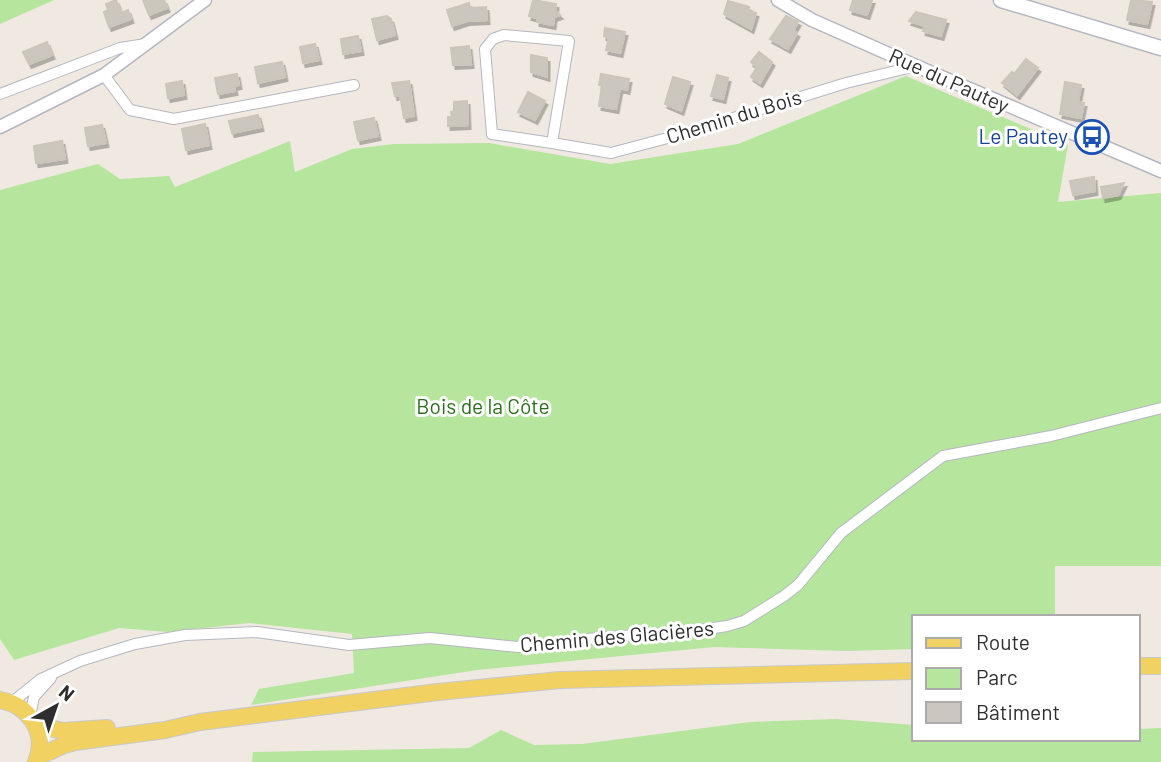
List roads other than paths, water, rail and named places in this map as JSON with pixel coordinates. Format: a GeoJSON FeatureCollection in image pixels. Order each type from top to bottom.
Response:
{"type":"FeatureCollection","features":[{"type":"Feature","properties":{"kind":"main road"},"geometry":{"type":"LineString","coordinates":[[1001,0],[1161,48]]}},
{"type":"Feature","properties":{"kind":"main road"},"geometry":{"type":"LineString","coordinates":[[1140,666],[1161,666]]}},
{"type":"Feature","properties":{"kind":"main road"},"geometry":{"type":"LineString","coordinates":[[37,760],[54,749],[75,742],[165,730],[200,722],[438,692],[548,681],[636,676],[912,671]]}},
{"type":"Feature","properties":{"kind":"main road"},"geometry":{"type":"LineString","coordinates":[[6,702],[33,720],[53,729],[75,731],[164,722],[200,722]]}},
{"type":"Feature","properties":{"kind":"main road"},"geometry":{"type":"LineString","coordinates":[[33,720],[40,746],[37,760]]}},
{"type":"Feature","properties":{"kind":"street"},"geometry":{"type":"LineString","coordinates":[[0,127],[104,75],[205,0]]}},
{"type":"Feature","properties":{"kind":"street","name":"Rue du Pautey"},"geometry":{"type":"LineString","coordinates":[[778,0],[812,20],[1161,171]]}},
{"type":"Feature","properties":{"kind":"street","name":"Chemin du Bois"},"geometry":{"type":"LineString","coordinates":[[552,143],[569,41],[504,35],[493,39],[485,49],[492,134],[611,153],[846,83],[916,66]]}},
{"type":"Feature","properties":{"kind":"street"},"geometry":{"type":"LineString","coordinates":[[0,94],[120,48],[146,44]]}},
{"type":"Feature","properties":{"kind":"street"},"geometry":{"type":"LineString","coordinates":[[104,75],[130,110],[174,119],[354,85]]}},
{"type":"Feature","properties":{"kind":"street","name":"Chemin des Glacières"},"geometry":{"type":"LineString","coordinates":[[6,702],[41,679],[80,662],[135,644],[208,632],[257,632],[349,645],[430,638],[518,647],[727,626],[744,621],[784,596],[798,585],[841,533],[943,457],[1051,436],[1161,408]]}},
{"type":"Feature","properties":{"kind":"street","name":"Chemin des Glacières"},"geometry":{"type":"LineString","coordinates":[[33,720],[37,693],[56,673]]}},
{"type":"Feature","properties":{"kind":"place","name":"Le Pautey"},"geometry":{"type":"Point","coordinates":[1092,137]}},
{"type":"Feature","properties":{"kind":"park label","name":"Bois de la Côte"},"geometry":{"type":"Point","coordinates":[483,407]}}]}
